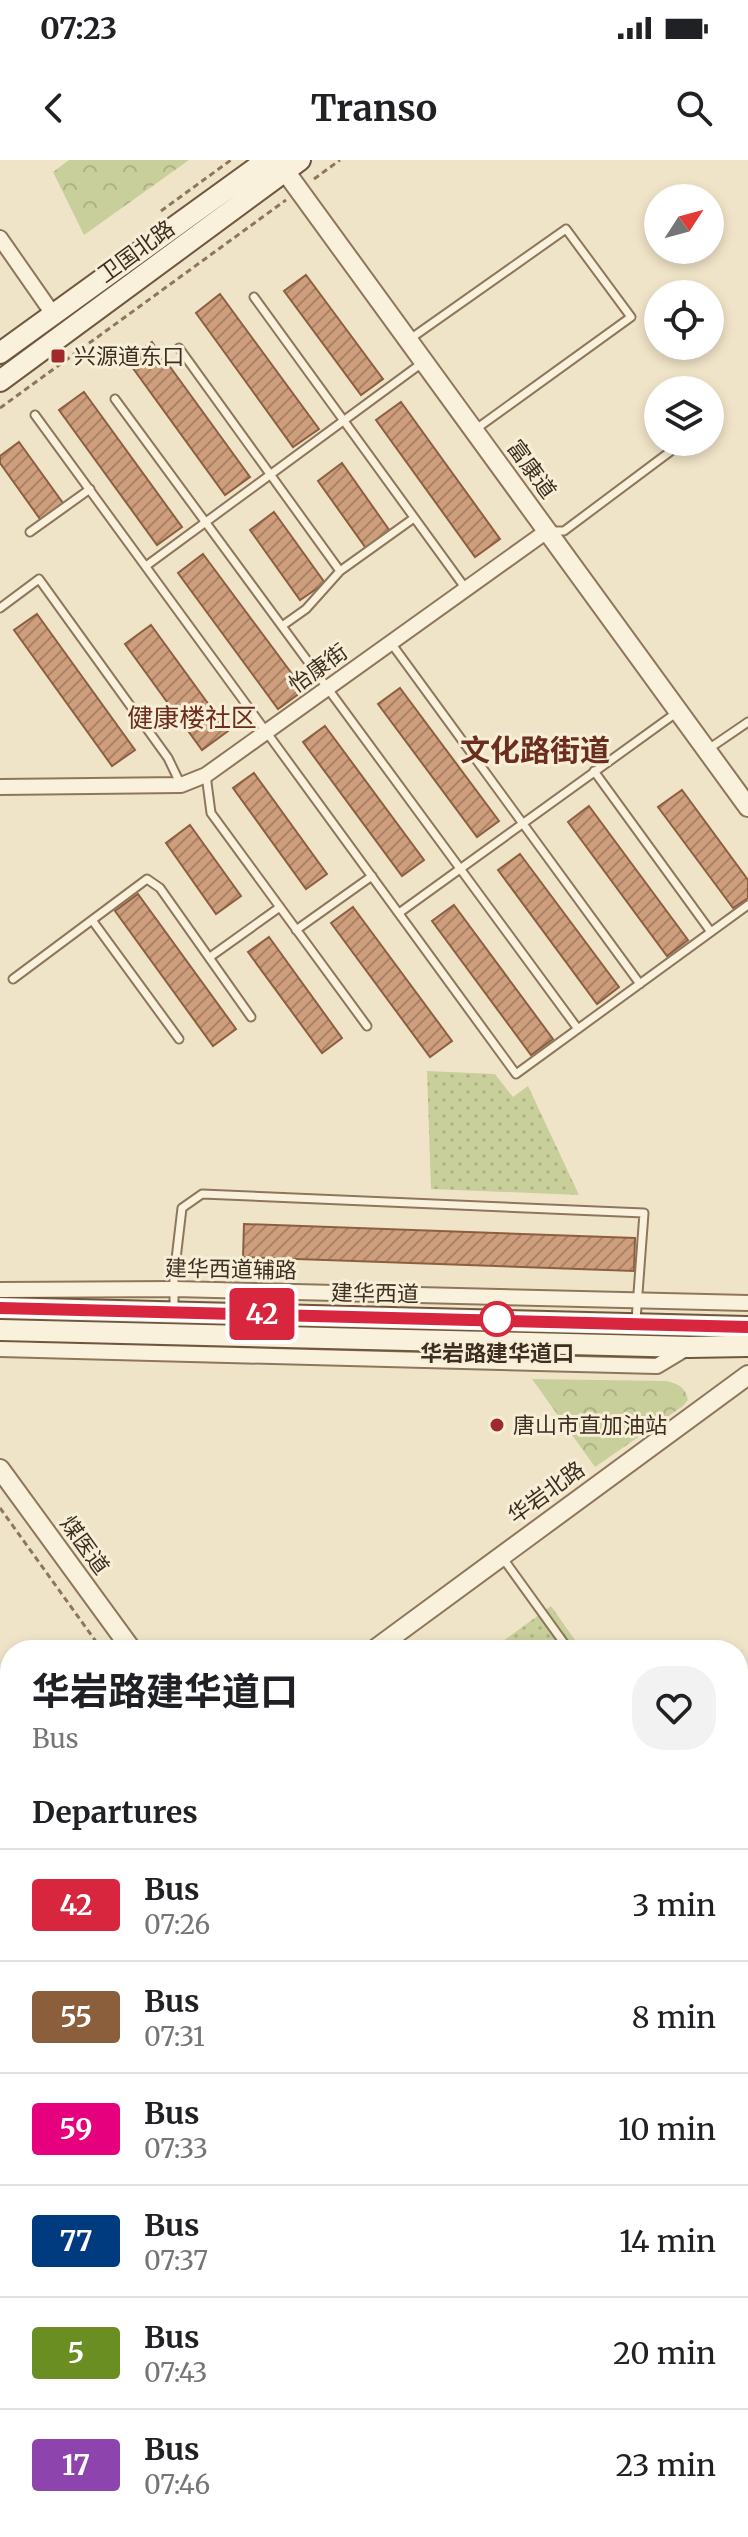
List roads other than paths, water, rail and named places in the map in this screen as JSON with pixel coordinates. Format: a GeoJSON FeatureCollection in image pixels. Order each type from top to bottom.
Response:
{"type":"FeatureCollection","features":[{"type":"Feature","properties":{"kind":"main road","name":"卫国北路"},"geometry":{"type":"LineString","coordinates":[[0,353],[267,160]]}},
{"type":"Feature","properties":{"kind":"main road","name":"卫国北路"},"geometry":{"type":"LineString","coordinates":[[0,381],[287,164]]}},
{"type":"Feature","properties":{"kind":"main road","name":"建华西道"},"geometry":{"type":"LineString","coordinates":[[0,1308],[748,1327]]}},
{"type":"Feature","properties":{"kind":"main road","name":"建华西道"},"geometry":{"type":"LineString","coordinates":[[0,1330],[748,1346]]}},
{"type":"Feature","properties":{"kind":"street","name":"富康道"},"geometry":{"type":"LineString","coordinates":[[287,164],[299,190],[748,807]]}},
{"type":"Feature","properties":{"kind":"street"},"geometry":{"type":"LineString","coordinates":[[0,238],[53,314]]}},
{"type":"Feature","properties":{"kind":"street","name":"怡康街"},"geometry":{"type":"LineString","coordinates":[[0,787],[181,785],[206,775],[547,531]]}},
{"type":"Feature","properties":{"kind":"street","name":"建华西道辅路"},"geometry":{"type":"LineString","coordinates":[[0,1290],[174,1289],[748,1303]]}},
{"type":"Feature","properties":{"kind":"street"},"geometry":{"type":"LineString","coordinates":[[0,1349],[657,1366],[689,1347]]}},
{"type":"Feature","properties":{"kind":"street","name":"华岩北路"},"geometry":{"type":"LineString","coordinates":[[387,1640],[748,1375]]}},
{"type":"Feature","properties":{"kind":"street","name":"煤医道"},"geometry":{"type":"LineString","coordinates":[[0,1469],[125,1640]]}},
{"type":"Feature","properties":{"kind":"lane"},"geometry":{"type":"LineString","coordinates":[[408,340],[566,229],[631,317],[474,430]]}},
{"type":"Feature","properties":{"kind":"lane"},"geometry":{"type":"LineString","coordinates":[[254,297],[466,589]]}},
{"type":"Feature","properties":{"kind":"lane"},"geometry":{"type":"LineString","coordinates":[[179,348],[340,571]]}},
{"type":"Feature","properties":{"kind":"lane"},"geometry":{"type":"LineString","coordinates":[[146,566],[424,362]]}},
{"type":"Feature","properties":{"kind":"lane"},"geometry":{"type":"LineString","coordinates":[[115,399],[578,1029]]}},
{"type":"Feature","properties":{"kind":"lane"},"geometry":{"type":"LineString","coordinates":[[35,415],[516,1074],[748,905]]}},
{"type":"Feature","properties":{"kind":"lane"},"geometry":{"type":"LineString","coordinates":[[547,531],[564,531],[664,456]]}},
{"type":"Feature","properties":{"kind":"lane"},"geometry":{"type":"LineString","coordinates":[[30,532],[90,489]]}},
{"type":"Feature","properties":{"kind":"lane"},"geometry":{"type":"LineString","coordinates":[[282,626],[306,609],[340,571],[414,518]]}},
{"type":"Feature","properties":{"kind":"lane"},"geometry":{"type":"LineString","coordinates":[[0,608],[39,579],[168,758],[181,785]]}},
{"type":"Feature","properties":{"kind":"lane"},"geometry":{"type":"LineString","coordinates":[[391,643],[640,984]]}},
{"type":"Feature","properties":{"kind":"lane"},"geometry":{"type":"LineString","coordinates":[[399,913],[678,711]]}},
{"type":"Feature","properties":{"kind":"lane"},"geometry":{"type":"LineString","coordinates":[[707,750],[748,722]]}},
{"type":"Feature","properties":{"kind":"lane"},"geometry":{"type":"LineString","coordinates":[[594,771],[711,932]]}},
{"type":"Feature","properties":{"kind":"lane"},"geometry":{"type":"LineString","coordinates":[[206,775],[211,813],[367,1026]]}},
{"type":"Feature","properties":{"kind":"lane"},"geometry":{"type":"LineString","coordinates":[[296,930],[372,876]]}},
{"type":"Feature","properties":{"kind":"lane"},"geometry":{"type":"LineString","coordinates":[[13,979],[147,879],[160,888],[251,1017]]}},
{"type":"Feature","properties":{"kind":"lane"},"geometry":{"type":"LineString","coordinates":[[210,957],[280,907]]}},
{"type":"Feature","properties":{"kind":"lane"},"geometry":{"type":"LineString","coordinates":[[92,920],[179,1039]]}},
{"type":"Feature","properties":{"kind":"lane"},"geometry":{"type":"LineString","coordinates":[[174,1312],[182,1208],[202,1194],[644,1213],[636,1323]]}},
{"type":"Feature","properties":{"kind":"lane"},"geometry":{"type":"LineString","coordinates":[[501,1555],[562,1640]]}},
{"type":"Feature","properties":{"kind":"place","name":"兴源道东口"},"geometry":{"type":"Point","coordinates":[58,356]}},
{"type":"Feature","properties":{"kind":"place","name":"华岩路建华道口"},"geometry":{"type":"Point","coordinates":[497,1319]}},
{"type":"Feature","properties":{"kind":"place","name":"唐山市直加油站"},"geometry":{"type":"Point","coordinates":[497,1425]}},
{"type":"Feature","properties":{"kind":"district","name":"健康楼社区"},"geometry":{"type":"Point","coordinates":[192,718]}},
{"type":"Feature","properties":{"kind":"district","name":"文化路街道"},"geometry":{"type":"Point","coordinates":[535,751]}}]}
